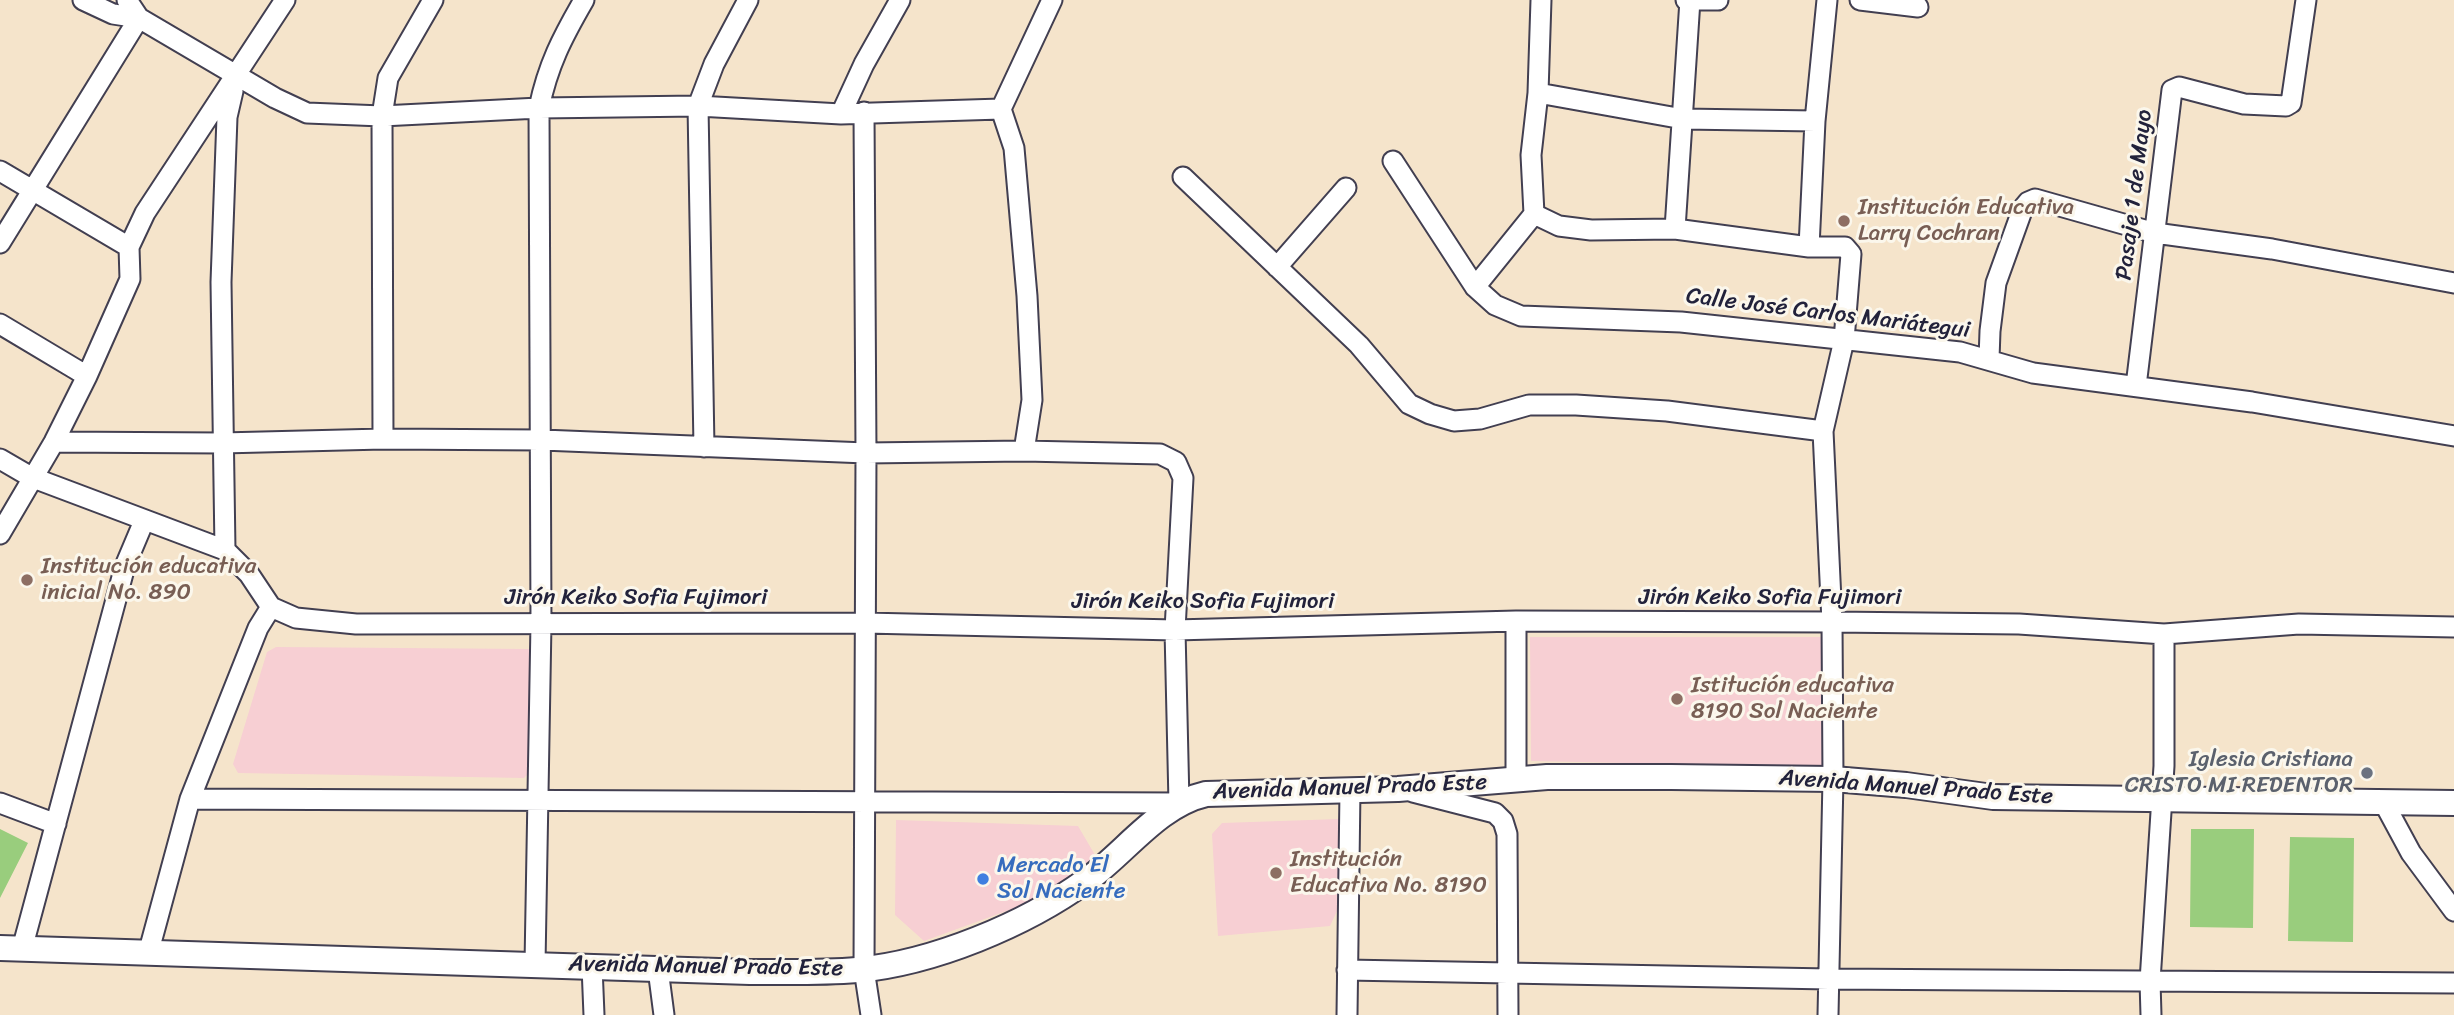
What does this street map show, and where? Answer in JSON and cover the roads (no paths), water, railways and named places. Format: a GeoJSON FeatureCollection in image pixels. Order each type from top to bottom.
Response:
{"type":"FeatureCollection","features":[{"type":"Feature","properties":{"kind":"street"},"geometry":{"type":"LineString","coordinates":[[83,0],[113,14],[139,18],[275,98],[307,113],[382,116],[539,108],[698,106],[841,114],[1001,109]]}},
{"type":"Feature","properties":{"kind":"street"},"geometry":{"type":"LineString","coordinates":[[127,0],[139,18]]}},
{"type":"Feature","properties":{"kind":"street"},"geometry":{"type":"LineString","coordinates":[[383,439],[382,116],[388,78],[433,0]]}},
{"type":"Feature","properties":{"kind":"street"},"geometry":{"type":"LineString","coordinates":[[535,964],[542,440],[539,108],[546,75],[584,0]]}},
{"type":"Feature","properties":{"kind":"street"},"geometry":{"type":"LineString","coordinates":[[704,447],[698,106],[714,64],[748,0]]}},
{"type":"Feature","properties":{"kind":"street"},"geometry":{"type":"LineString","coordinates":[[841,114],[864,64],[900,0]]}},
{"type":"Feature","properties":{"kind":"street"},"geometry":{"type":"LineString","coordinates":[[1024,451],[1031,400],[1027,296],[1014,148],[1001,109],[1052,0]]}},
{"type":"Feature","properties":{"kind":"street"},"geometry":{"type":"LineString","coordinates":[[1475,287],[1534,214],[1531,155],[1538,93],[1541,0]]}},
{"type":"Feature","properties":{"kind":"street"},"geometry":{"type":"LineString","coordinates":[[1675,229],[1688,0],[1718,0]]}},
{"type":"Feature","properties":{"kind":"street"},"geometry":{"type":"LineString","coordinates":[[1809,247],[1815,121],[1826,0]]}},
{"type":"Feature","properties":{"kind":"street"},"geometry":{"type":"LineString","coordinates":[[1860,0],[1918,7]]}},
{"type":"Feature","properties":{"kind":"street","name":"Pasaje 1 de Mayo"},"geometry":{"type":"LineString","coordinates":[[2136,386],[2172,90],[2179,87],[2244,104],[2279,106],[2291,103],[2306,0]]}},
{"type":"Feature","properties":{"kind":"street"},"geometry":{"type":"LineString","coordinates":[[0,534],[54,442],[87,376],[130,279],[129,247],[145,213],[237,76],[276,3]]}},
{"type":"Feature","properties":{"kind":"street"},"geometry":{"type":"LineString","coordinates":[[0,243],[139,18]]}},
{"type":"Feature","properties":{"kind":"street"},"geometry":{"type":"LineString","coordinates":[[225,550],[221,282],[227,117],[237,76]]}},
{"type":"Feature","properties":{"kind":"street"},"geometry":{"type":"LineString","coordinates":[[1538,93],[1683,119],[1815,121]]}},
{"type":"Feature","properties":{"kind":"street"},"geometry":{"type":"LineString","coordinates":[[864,112],[864,969],[871,1015]]}},
{"type":"Feature","properties":{"kind":"street","name":"Calle José Carlos Mariátegui"},"geometry":{"type":"LineString","coordinates":[[1393,161],[1475,287],[1495,305],[1521,316],[1681,321],[1960,352],[2033,373],[2252,402],[2454,436]]}},
{"type":"Feature","properties":{"kind":"street"},"geometry":{"type":"LineString","coordinates":[[0,171],[129,247]]}},
{"type":"Feature","properties":{"kind":"street"},"geometry":{"type":"LineString","coordinates":[[1184,177],[1359,345],[1409,404],[1430,414],[1454,421],[1480,419],[1529,405],[1576,405],[1667,411],[1823,432]]}},
{"type":"Feature","properties":{"kind":"street"},"geometry":{"type":"LineString","coordinates":[[1277,267],[1346,188]]}},
{"type":"Feature","properties":{"kind":"street"},"geometry":{"type":"LineString","coordinates":[[1989,359],[1996,283],[2023,208],[2028,202],[2035,200],[2155,233],[2272,249],[2454,283]]}},
{"type":"Feature","properties":{"kind":"street"},"geometry":{"type":"LineString","coordinates":[[1534,214],[1559,226],[1591,230],[1675,229],[1809,247],[1845,247],[1850,251],[1844,340],[1823,432],[1832,622],[1833,779],[1828,1015]]}},
{"type":"Feature","properties":{"kind":"street"},"geometry":{"type":"LineString","coordinates":[[0,324],[87,376]]}},
{"type":"Feature","properties":{"kind":"street"},"geometry":{"type":"LineString","coordinates":[[54,442],[542,440],[866,453],[1024,451],[1160,454],[1176,462],[1183,478],[1175,630],[1179,803],[538,798],[190,799]]}},
{"type":"Feature","properties":{"kind":"street"},"geometry":{"type":"LineString","coordinates":[[0,459],[32,477],[225,550],[249,574],[271,607],[258,628],[190,799],[148,954]]}},
{"type":"Feature","properties":{"kind":"street"},"geometry":{"type":"LineString","coordinates":[[11,948],[56,824],[125,566],[144,521]]}},
{"type":"Feature","properties":{"kind":"street","name":"Jirón Keiko Sofia Fujimori"},"geometry":{"type":"LineString","coordinates":[[271,607],[296,618],[356,624],[865,622],[1175,630],[1516,621],[1832,622],[2019,624],[2164,634],[2299,624],[2454,627]]}},
{"type":"Feature","properties":{"kind":"street"},"geometry":{"type":"LineString","coordinates":[[1516,621],[1516,781]]}},
{"type":"Feature","properties":{"kind":"street"},"geometry":{"type":"LineString","coordinates":[[2151,1015],[2150,981],[2163,800],[2164,634]]}},
{"type":"Feature","properties":{"kind":"street","name":"Avenida Manuel Prado Este"},"geometry":{"type":"LineString","coordinates":[[11,948],[761,972],[864,969],[940,951],[1023,920],[1087,880],[1179,803],[1206,794],[1398,789],[1560,777],[1833,779],[1906,785],[1993,797],[2454,803]]}},
{"type":"Feature","properties":{"kind":"street"},"geometry":{"type":"LineString","coordinates":[[1398,789],[1495,813],[1503,821],[1507,834],[1507,1015]]}},
{"type":"Feature","properties":{"kind":"street"},"geometry":{"type":"LineString","coordinates":[[1347,1015],[1350,790]]}},
{"type":"Feature","properties":{"kind":"street"},"geometry":{"type":"LineString","coordinates":[[0,803],[56,824]]}},
{"type":"Feature","properties":{"kind":"street"},"geometry":{"type":"LineString","coordinates":[[2384,803],[2411,853],[2454,911]]}},
{"type":"Feature","properties":{"kind":"street"},"geometry":{"type":"LineString","coordinates":[[592,966],[594,1015]]}},
{"type":"Feature","properties":{"kind":"street"},"geometry":{"type":"LineString","coordinates":[[658,969],[664,1015]]}},
{"type":"Feature","properties":{"kind":"street"},"geometry":{"type":"LineString","coordinates":[[1347,970],[1829,979],[2454,983]]}},
{"type":"Feature","properties":{"kind":"place","name":"Institución Educativa Larry Cochran"},"geometry":{"type":"Point","coordinates":[1844,221]}},
{"type":"Feature","properties":{"kind":"place","name":"Institución educativa inicial No. 890"},"geometry":{"type":"Point","coordinates":[27,580]}},
{"type":"Feature","properties":{"kind":"place","name":"Istitución educativa 8190 Sol Naciente"},"geometry":{"type":"Point","coordinates":[1677,699]}},
{"type":"Feature","properties":{"kind":"place","name":"Iglesia Cristiana CRISTO MI REDENTOR"},"geometry":{"type":"Point","coordinates":[2367,773]}},
{"type":"Feature","properties":{"kind":"place","name":"Institución Educativa No. 8190"},"geometry":{"type":"Point","coordinates":[1276,873]}},
{"type":"Feature","properties":{"kind":"place","name":"Mercado El Sol Naciente"},"geometry":{"type":"Point","coordinates":[983,879]}}]}
